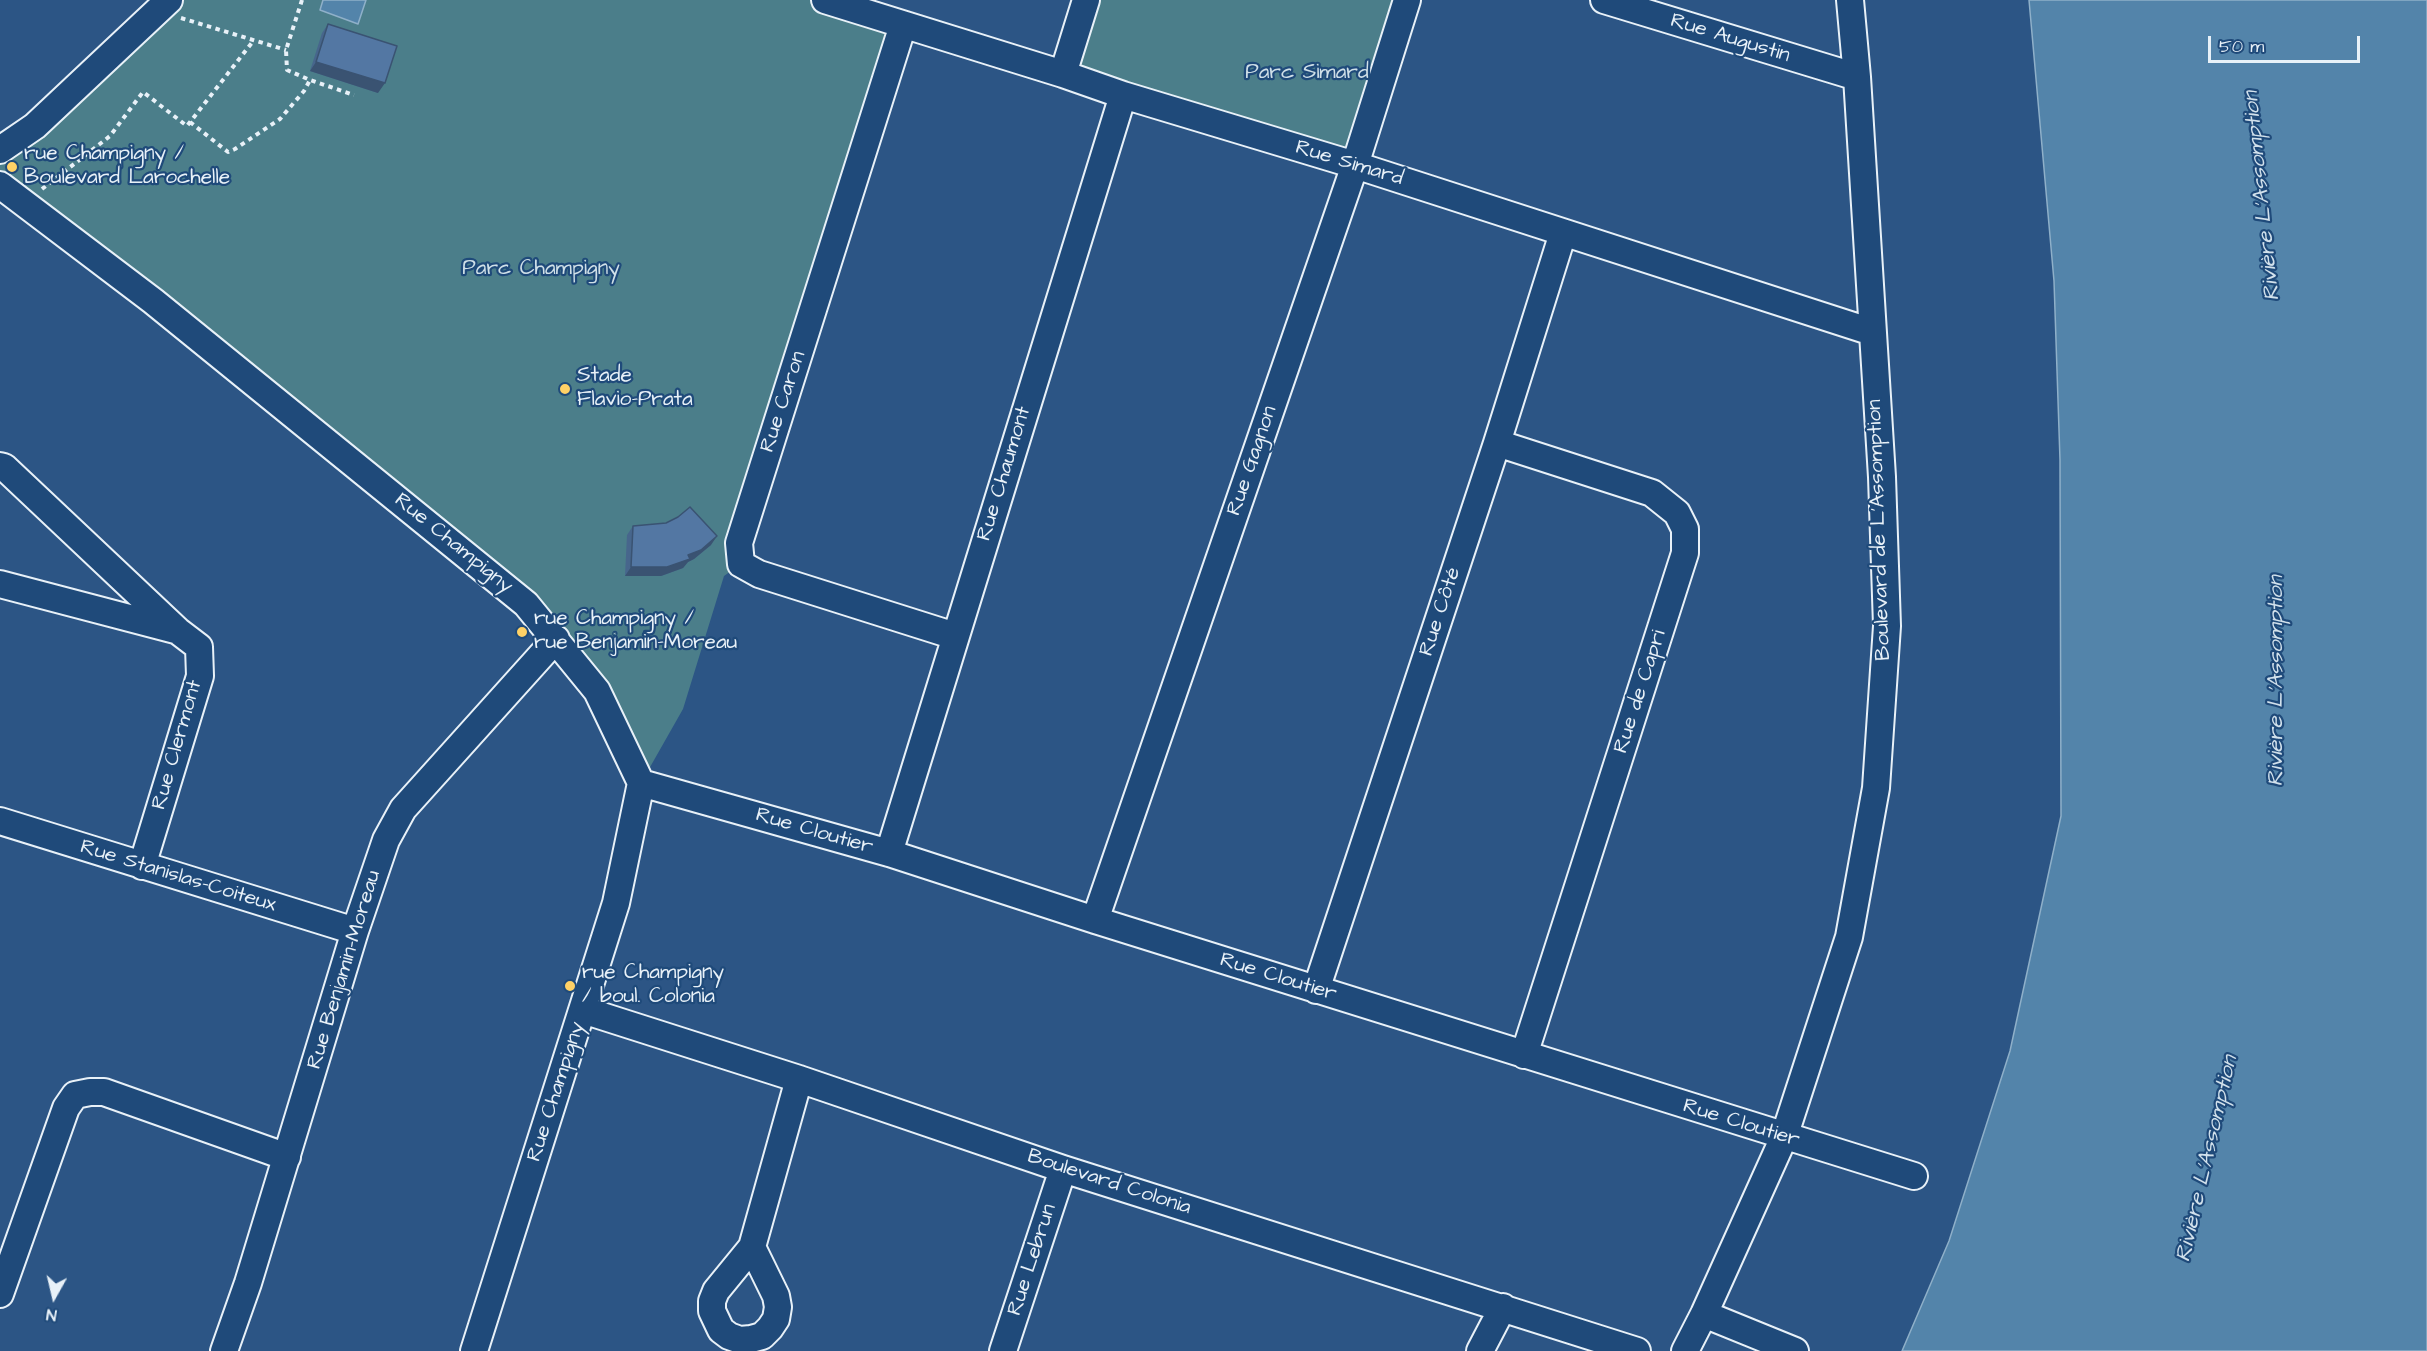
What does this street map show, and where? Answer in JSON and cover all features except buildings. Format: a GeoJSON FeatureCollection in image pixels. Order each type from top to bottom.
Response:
{"type":"FeatureCollection","features":[{"type":"Feature","properties":{"kind":"street","name":"Rue Simard"},"geometry":{"type":"LineString","coordinates":[[825,0],[1123,95],[1354,165],[1872,332]]}},
{"type":"Feature","properties":{"kind":"street"},"geometry":{"type":"LineString","coordinates":[[1062,74],[1086,0]]}},
{"type":"Feature","properties":{"kind":"street","name":"Rue Gagnon"},"geometry":{"type":"LineString","coordinates":[[1095,920],[1354,165],[1407,0]]}},
{"type":"Feature","properties":{"kind":"street","name":"Rue Augustin"},"geometry":{"type":"LineString","coordinates":[[1604,0],[1857,77]]}},
{"type":"Feature","properties":{"kind":"street","name":"Boulevard de L'Assomption"},"geometry":{"type":"LineString","coordinates":[[1685,1351],[1784,1137],[1849,937],[1876,788],[1887,626],[1882,477],[1857,77],[1850,0]]}},
{"type":"Feature","properties":{"kind":"street"},"geometry":{"type":"LineString","coordinates":[[0,150],[35,126],[163,5]]}},
{"type":"Feature","properties":{"kind":"street","name":"Rue Caron"},"geometry":{"type":"LineString","coordinates":[[903,25],[739,543],[741,564],[759,574],[955,636]]}},
{"type":"Feature","properties":{"kind":"street","name":"Rue Chaumont"},"geometry":{"type":"LineString","coordinates":[[889,853],[1123,95]]}},
{"type":"Feature","properties":{"kind":"street","name":"Rue Champigny"},"geometry":{"type":"LineString","coordinates":[[0,185],[153,301],[526,604],[597,691],[641,783],[616,903],[474,1351]]}},
{"type":"Feature","properties":{"kind":"street","name":"Rue Côté"},"geometry":{"type":"LineString","coordinates":[[1316,990],[1497,443],[1563,233]]}},
{"type":"Feature","properties":{"kind":"street","name":"Rue de Capri"},"geometry":{"type":"LineString","coordinates":[[1497,443],[1652,493],[1677,513],[1685,529],[1685,553],[1524,1055]]}},
{"type":"Feature","properties":{"kind":"street","name":"Rue Clermont"},"geometry":{"type":"LineString","coordinates":[[0,466],[178,631],[199,647],[201,676],[142,866]]}},
{"type":"Feature","properties":{"kind":"street","name":"Rue Clermont"},"geometry":{"type":"LineString","coordinates":[[0,584],[178,631]]}},
{"type":"Feature","properties":{"kind":"street","name":"Rue Benjamin-Moreau"},"geometry":{"type":"LineString","coordinates":[[224,1351],[248,1283],[355,931],[386,840],[404,808],[556,639]]}},
{"type":"Feature","properties":{"kind":"street","name":"Rue Cloutier"},"geometry":{"type":"LineString","coordinates":[[641,783],[889,853],[1316,990],[1914,1176]]}},
{"type":"Feature","properties":{"kind":"street","name":"Rue Stanislas-Coiteux"},"geometry":{"type":"LineString","coordinates":[[0,821],[355,931]]}},
{"type":"Feature","properties":{"kind":"street","name":"Boulevard Colonia"},"geometry":{"type":"LineString","coordinates":[[583,1010],[799,1079],[1063,1169],[1637,1351]]}},
{"type":"Feature","properties":{"kind":"street"},"geometry":{"type":"LineString","coordinates":[[752,1247],[799,1079]]}},
{"type":"Feature","properties":{"kind":"street"},"geometry":{"type":"LineString","coordinates":[[0,1294],[66,1108],[75,1095],[104,1092],[287,1157]]}},
{"type":"Feature","properties":{"kind":"street","name":"Rue Lebrun"},"geometry":{"type":"LineString","coordinates":[[1003,1351],[1063,1169]]}},
{"type":"Feature","properties":{"kind":"street"},"geometry":{"type":"LineString","coordinates":[[1480,1351],[1503,1307]]}},
{"type":"Feature","properties":{"kind":"street"},"geometry":{"type":"LineString","coordinates":[[1704,1314],[1795,1351]]}},
{"type":"Feature","properties":{"kind":"path"},"geometry":{"type":"LineString","coordinates":[[302,0],[286,50],[287,70],[354,95]]}},
{"type":"Feature","properties":{"kind":"path"},"geometry":{"type":"LineString","coordinates":[[163,5],[286,50]]}},
{"type":"Feature","properties":{"kind":"path"},"geometry":{"type":"LineString","coordinates":[[24,203],[110,136],[143,92],[187,126],[254,40]]}},
{"type":"Feature","properties":{"kind":"path"},"geometry":{"type":"LineString","coordinates":[[190,122],[228,152],[236,150],[280,119],[298,99],[310,80]]}},
{"type":"Feature","properties":{"kind":"green space","name":"Parc Champigny"},"geometry":{"type":"Polygon","coordinates":[[[169,0],[825,0],[903,25],[741,564],[724,576],[683,709],[641,783],[556,639],[0,186],[0,150],[169,0]]]}},
{"type":"Feature","properties":{"kind":"green space","name":"Parc Simard"},"geometry":{"type":"Polygon","coordinates":[[[1086,0],[1407,0],[1355,165],[1063,74],[1086,0]]]}},
{"type":"Feature","properties":{"kind":"water"},"geometry":{"type":"Polygon","coordinates":[[[323,0],[366,0],[358,24],[320,10],[323,0]]]}},
{"type":"Feature","properties":{"kind":"water","name":"Rivière L'Assomption"},"geometry":{"type":"Polygon","coordinates":[[[2029,0],[2427,0],[2427,1351],[1902,1351],[1949,1241],[2010,1051],[2061,816],[2060,460],[2054,281],[2029,0]]]}},
{"type":"Feature","properties":{"kind":"place","name":"rue Champigny / Boulevard Larochelle"},"geometry":{"type":"Point","coordinates":[12,167]}},
{"type":"Feature","properties":{"kind":"place","name":"Stade Flavio-Prata"},"geometry":{"type":"Point","coordinates":[565,389]}},
{"type":"Feature","properties":{"kind":"place","name":"rue Champigny / rue Benjamin-Moreau"},"geometry":{"type":"Point","coordinates":[522,632]}},
{"type":"Feature","properties":{"kind":"place","name":"rue Champigny / boul. Colonia"},"geometry":{"type":"Point","coordinates":[570,986]}}]}
